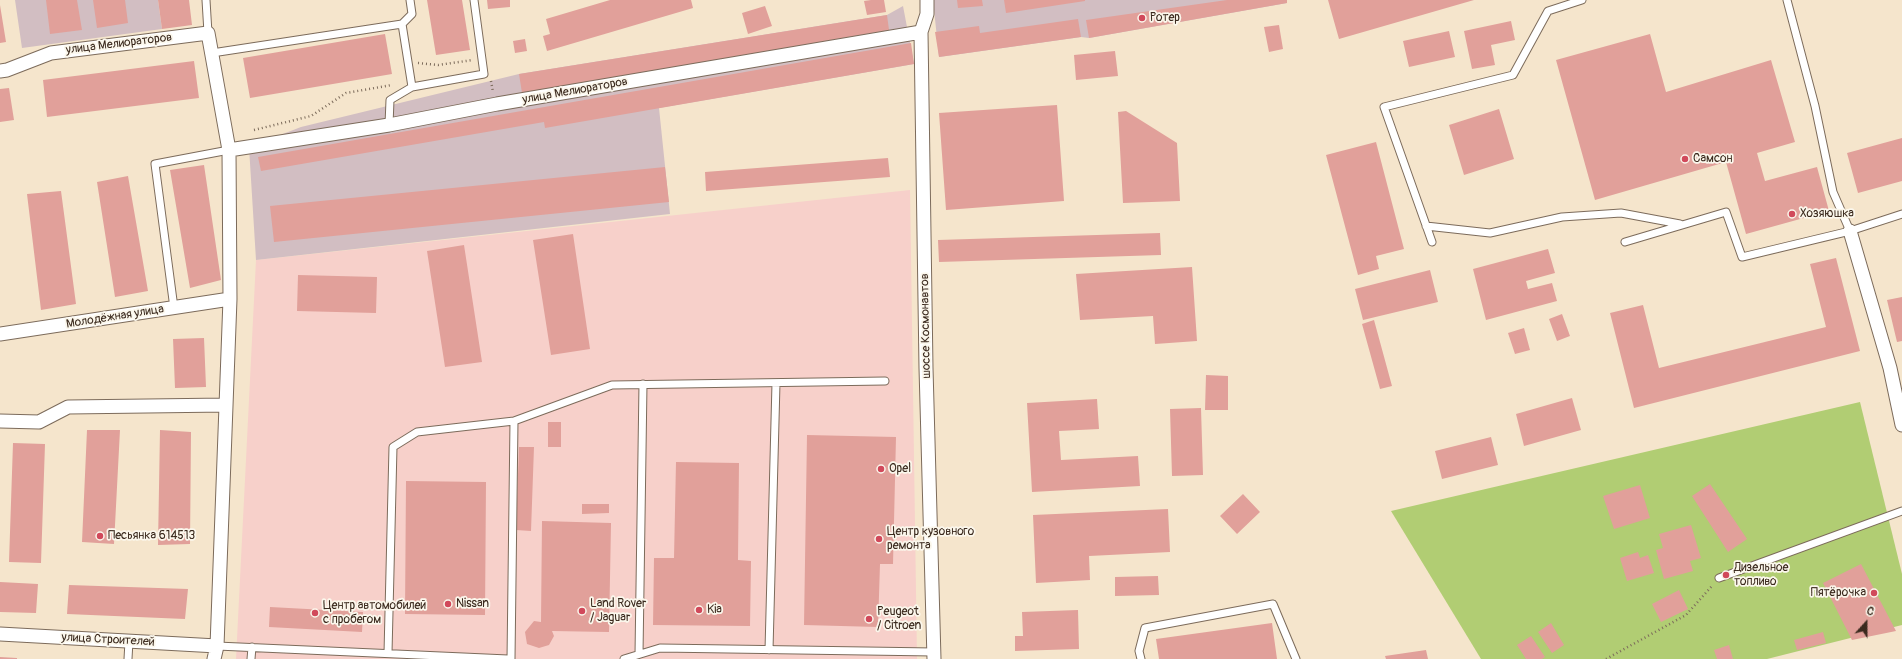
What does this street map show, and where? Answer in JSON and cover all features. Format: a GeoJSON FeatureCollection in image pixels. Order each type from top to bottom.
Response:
{"type":"FeatureCollection","features":[{"type":"Feature","properties":{"kind":"street","name":"шоссе Космонавтов"},"geometry":{"type":"LineString","coordinates":[[927,0],[927,14],[921,32],[926,360],[934,656]]}},
{"type":"Feature","properties":{"kind":"street","name":"улица Мелиораторов"},"geometry":{"type":"LineString","coordinates":[[228,144],[389,126],[497,104],[921,32]]}},
{"type":"Feature","properties":{"kind":"street"},"geometry":{"type":"LineString","coordinates":[[208,33],[228,144],[230,299],[217,646],[214,659]]}},
{"type":"Feature","properties":{"kind":"street","name":"улица Мелиораторов"},"geometry":{"type":"LineString","coordinates":[[0,71],[7,70],[51,53],[208,33]]}},
{"type":"Feature","properties":{"kind":"street"},"geometry":{"type":"LineString","coordinates":[[1850,231],[1890,368],[1902,425]]}},
{"type":"Feature","properties":{"kind":"street","name":"Молодёжная улица"},"geometry":{"type":"LineString","coordinates":[[0,334],[230,299]]}},
{"type":"Feature","properties":{"kind":"street"},"geometry":{"type":"LineString","coordinates":[[0,421],[39,422],[68,407],[226,405]]}},
{"type":"Feature","properties":{"kind":"street","name":"улица Строителей"},"geometry":{"type":"LineString","coordinates":[[0,634],[217,646]]}},
{"type":"Feature","properties":{"kind":"lane"},"geometry":{"type":"LineString","coordinates":[[206,0],[208,33]]}},
{"type":"Feature","properties":{"kind":"lane"},"geometry":{"type":"LineString","coordinates":[[212,53],[402,24],[412,14],[410,0]]}},
{"type":"Feature","properties":{"kind":"lane"},"geometry":{"type":"LineString","coordinates":[[389,126],[390,100],[412,87],[484,74],[474,0]]}},
{"type":"Feature","properties":{"kind":"lane"},"geometry":{"type":"LineString","coordinates":[[1432,242],[1384,107],[1513,75],[1548,12],[1582,0]]}},
{"type":"Feature","properties":{"kind":"lane"},"geometry":{"type":"LineString","coordinates":[[1787,0],[1815,106],[1833,192],[1850,231]]}},
{"type":"Feature","properties":{"kind":"lane"},"geometry":{"type":"LineString","coordinates":[[402,24],[412,87]]}},
{"type":"Feature","properties":{"kind":"lane"},"geometry":{"type":"LineString","coordinates":[[174,308],[155,164],[228,144]]}},
{"type":"Feature","properties":{"kind":"lane"},"geometry":{"type":"LineString","coordinates":[[1625,242],[1726,212],[1742,257],[1850,231],[1902,214]]}},
{"type":"Feature","properties":{"kind":"lane"},"geometry":{"type":"LineString","coordinates":[[1426,226],[1490,233],[1562,217],[1621,213],[1682,225]]}},
{"type":"Feature","properties":{"kind":"lane"},"geometry":{"type":"LineString","coordinates":[[388,654],[393,447],[417,432],[514,421],[612,385],[884,381]]}},
{"type":"Feature","properties":{"kind":"lane"},"geometry":{"type":"LineString","coordinates":[[769,650],[776,383]]}},
{"type":"Feature","properties":{"kind":"lane"},"geometry":{"type":"LineString","coordinates":[[638,654],[643,384]]}},
{"type":"Feature","properties":{"kind":"lane"},"geometry":{"type":"LineString","coordinates":[[217,646],[510,659],[514,421]]}},
{"type":"Feature","properties":{"kind":"lane"},"geometry":{"type":"LineString","coordinates":[[1719,578],[1902,512]]}},
{"type":"Feature","properties":{"kind":"lane"},"geometry":{"type":"LineString","coordinates":[[1141,659],[1140,651],[1145,628],[1273,604],[1296,659]]}},
{"type":"Feature","properties":{"kind":"lane"},"geometry":{"type":"LineString","coordinates":[[128,659],[129,641]]}},
{"type":"Feature","properties":{"kind":"lane"},"geometry":{"type":"LineString","coordinates":[[251,659],[252,647]]}},
{"type":"Feature","properties":{"kind":"lane","name":"шоссе Космонавтов"},"geometry":{"type":"LineString","coordinates":[[624,659],[660,648],[934,656]]}},
{"type":"Feature","properties":{"kind":"path"},"geometry":{"type":"LineString","coordinates":[[408,64],[422,62],[438,66],[482,58]]}},
{"type":"Feature","properties":{"kind":"path"},"geometry":{"type":"LineString","coordinates":[[484,74],[491,79],[497,104]]}},
{"type":"Feature","properties":{"kind":"path"},"geometry":{"type":"LineString","coordinates":[[228,144],[311,116],[346,93],[398,84]]}},
{"type":"Feature","properties":{"kind":"path"},"geometry":{"type":"LineString","coordinates":[[1606,659],[1686,616],[1719,578]]}},
{"type":"Feature","properties":{"kind":"shaded area"},"geometry":{"type":"Polygon","coordinates":[[[15,0],[158,0],[162,29],[22,48],[15,0]]]}},
{"type":"Feature","properties":{"kind":"shaded area"},"geometry":{"type":"Polygon","coordinates":[[[933,0],[1287,0],[1287,3],[1089,38],[1081,37],[939,57],[933,0]]]}},
{"type":"Feature","properties":{"kind":"shaded area"},"geometry":{"type":"Polygon","coordinates":[[[903,6],[914,64],[659,108],[670,214],[256,260],[249,147],[301,127],[519,74],[887,15],[903,6]]]}},
{"type":"Feature","properties":{"kind":"shaded area"},"geometry":{"type":"Polygon","coordinates":[[[910,190],[917,659],[236,659],[256,260],[910,190]]]}},
{"type":"Feature","properties":{"kind":"green space"},"geometry":{"type":"Polygon","coordinates":[[[1860,402],[1902,574],[1902,625],[1767,659],[1481,659],[1391,511],[1860,402]]]}},
{"type":"Feature","properties":{"kind":"building"},"geometry":{"type":"Polygon","coordinates":[[[46,0],[77,0],[82,30],[50,34],[46,0]]]}},
{"type":"Feature","properties":{"kind":"building"},"geometry":{"type":"Polygon","coordinates":[[[93,0],[125,0],[128,23],[97,28],[93,0]]]}},
{"type":"Feature","properties":{"kind":"building"},"geometry":{"type":"Polygon","coordinates":[[[158,0],[189,0],[192,25],[162,29],[158,0]]]}},
{"type":"Feature","properties":{"kind":"building"},"geometry":{"type":"Polygon","coordinates":[[[427,0],[462,0],[470,50],[436,55],[427,0]]]}},
{"type":"Feature","properties":{"kind":"building"},"geometry":{"type":"Polygon","coordinates":[[[487,0],[510,0],[510,7],[488,9],[487,0]]]}},
{"type":"Feature","properties":{"kind":"building"},"geometry":{"type":"Polygon","coordinates":[[[610,0],[691,0],[693,8],[547,51],[543,36],[550,34],[546,19],[610,0]]]}},
{"type":"Feature","properties":{"kind":"building"},"geometry":{"type":"Polygon","coordinates":[[[884,0],[886,12],[867,15],[864,1],[884,0]]]}},
{"type":"Feature","properties":{"kind":"building"},"geometry":{"type":"Polygon","coordinates":[[[957,0],[982,0],[983,6],[958,8],[957,0]]]}},
{"type":"Feature","properties":{"kind":"building"},"geometry":{"type":"Polygon","coordinates":[[[1004,0],[1085,0],[1085,1],[1006,13],[1004,0]]]}},
{"type":"Feature","properties":{"kind":"building"},"geometry":{"type":"Polygon","coordinates":[[[1227,0],[1287,0],[1287,3],[1089,38],[1086,20],[1227,0]]]}},
{"type":"Feature","properties":{"kind":"building"},"geometry":{"type":"Polygon","coordinates":[[[1328,0],[1474,0],[1339,39],[1328,0]]]}},
{"type":"Feature","properties":{"kind":"building"},"geometry":{"type":"Polygon","coordinates":[[[0,5],[6,42],[0,43],[0,5]]]}},
{"type":"Feature","properties":{"kind":"building"},"geometry":{"type":"Polygon","coordinates":[[[765,6],[772,26],[748,34],[742,13],[765,6]]]}},
{"type":"Feature","properties":{"kind":"building"},"geometry":{"type":"Polygon","coordinates":[[[887,15],[889,30],[522,93],[519,74],[887,15]]]}},
{"type":"Feature","properties":{"kind":"building"},"geometry":{"type":"Polygon","coordinates":[[[1078,19],[1081,37],[939,57],[935,32],[979,26],[980,33],[1078,19]]]}},
{"type":"Feature","properties":{"kind":"building"},"geometry":{"type":"Polygon","coordinates":[[[1511,21],[1515,40],[1491,45],[1495,65],[1472,69],[1464,31],[1511,21]]]}},
{"type":"Feature","properties":{"kind":"building"},"geometry":{"type":"Polygon","coordinates":[[[1279,25],[1283,49],[1269,52],[1264,27],[1279,25]]]}},
{"type":"Feature","properties":{"kind":"building"},"geometry":{"type":"Polygon","coordinates":[[[1449,31],[1455,57],[1409,67],[1403,41],[1449,31]]]}},
{"type":"Feature","properties":{"kind":"building"},"geometry":{"type":"Polygon","coordinates":[[[385,34],[392,74],[250,98],[243,58],[385,34]]]}},
{"type":"Feature","properties":{"kind":"building"},"geometry":{"type":"Polygon","coordinates":[[[1650,34],[1666,92],[1771,60],[1795,142],[1757,153],[1765,181],[1817,167],[1829,211],[1746,234],[1726,162],[1595,200],[1556,60],[1650,34]]]}},
{"type":"Feature","properties":{"kind":"building"},"geometry":{"type":"Polygon","coordinates":[[[525,39],[527,51],[515,53],[513,41],[525,39]]]}},
{"type":"Feature","properties":{"kind":"building"},"geometry":{"type":"Polygon","coordinates":[[[911,43],[914,64],[545,128],[544,122],[261,171],[258,157],[911,43]]]}},
{"type":"Feature","properties":{"kind":"building"},"geometry":{"type":"Polygon","coordinates":[[[1115,51],[1118,76],[1076,80],[1074,55],[1115,51]]]}},
{"type":"Feature","properties":{"kind":"building"},"geometry":{"type":"Polygon","coordinates":[[[194,61],[199,98],[47,117],[43,80],[194,61]]]}},
{"type":"Feature","properties":{"kind":"building"},"geometry":{"type":"Polygon","coordinates":[[[9,88],[14,120],[0,122],[0,89],[9,88]]]}},
{"type":"Feature","properties":{"kind":"building"},"geometry":{"type":"Polygon","coordinates":[[[1057,105],[1064,201],[946,210],[939,113],[1057,105]]]}},
{"type":"Feature","properties":{"kind":"building"},"geometry":{"type":"Polygon","coordinates":[[[1499,109],[1514,159],[1464,175],[1449,125],[1499,109]]]}},
{"type":"Feature","properties":{"kind":"building"},"geometry":{"type":"Polygon","coordinates":[[[1126,111],[1177,143],[1180,201],[1123,203],[1118,112],[1126,111]]]}},
{"type":"Feature","properties":{"kind":"building"},"geometry":{"type":"Polygon","coordinates":[[[1902,138],[1902,181],[1858,193],[1847,153],[1902,138]]]}},
{"type":"Feature","properties":{"kind":"building"},"geometry":{"type":"Polygon","coordinates":[[[1376,142],[1404,249],[1376,256],[1379,269],[1358,275],[1326,155],[1376,142]]]}},
{"type":"Feature","properties":{"kind":"building"},"geometry":{"type":"Polygon","coordinates":[[[888,158],[890,177],[706,191],[705,172],[888,158]]]}},
{"type":"Feature","properties":{"kind":"building"},"geometry":{"type":"Polygon","coordinates":[[[204,165],[221,280],[190,288],[170,170],[204,165]]]}},
{"type":"Feature","properties":{"kind":"building"},"geometry":{"type":"Polygon","coordinates":[[[665,167],[669,202],[274,242],[270,206],[665,167]]]}},
{"type":"Feature","properties":{"kind":"building"},"geometry":{"type":"Polygon","coordinates":[[[128,176],[148,291],[115,297],[97,182],[128,176]]]}},
{"type":"Feature","properties":{"kind":"building"},"geometry":{"type":"Polygon","coordinates":[[[61,191],[76,304],[41,310],[27,194],[61,191]]]}},
{"type":"Feature","properties":{"kind":"building"},"geometry":{"type":"Polygon","coordinates":[[[1160,233],[1161,255],[939,262],[938,240],[1160,233]]]}},
{"type":"Feature","properties":{"kind":"building"},"geometry":{"type":"Polygon","coordinates":[[[573,234],[590,349],[551,355],[533,240],[573,234]]]}},
{"type":"Feature","properties":{"kind":"building"},"geometry":{"type":"Polygon","coordinates":[[[464,245],[482,362],[445,367],[427,251],[464,245]]]}},
{"type":"Feature","properties":{"kind":"building"},"geometry":{"type":"Polygon","coordinates":[[[1548,249],[1555,273],[1526,281],[1528,289],[1552,283],[1557,301],[1486,320],[1473,269],[1548,249]]]}},
{"type":"Feature","properties":{"kind":"building"},"geometry":{"type":"Polygon","coordinates":[[[1836,258],[1860,351],[1634,408],[1610,313],[1643,305],[1659,368],[1826,327],[1810,264],[1836,258]]]}},
{"type":"Feature","properties":{"kind":"building"},"geometry":{"type":"Polygon","coordinates":[[[1192,267],[1197,341],[1155,344],[1153,316],[1080,320],[1076,274],[1192,267]]]}},
{"type":"Feature","properties":{"kind":"building"},"geometry":{"type":"Polygon","coordinates":[[[1430,270],[1438,302],[1363,320],[1355,289],[1430,270]]]}},
{"type":"Feature","properties":{"kind":"building"},"geometry":{"type":"Polygon","coordinates":[[[298,275],[377,277],[376,313],[297,311],[298,275]]]}},
{"type":"Feature","properties":{"kind":"building"},"geometry":{"type":"Polygon","coordinates":[[[1902,297],[1902,341],[1897,342],[1887,300],[1902,297]]]}},
{"type":"Feature","properties":{"kind":"building"},"geometry":{"type":"Polygon","coordinates":[[[1562,314],[1570,336],[1557,341],[1549,319],[1562,314]]]}},
{"type":"Feature","properties":{"kind":"building"},"geometry":{"type":"Polygon","coordinates":[[[1374,320],[1392,386],[1380,389],[1362,324],[1374,320]]]}},
{"type":"Feature","properties":{"kind":"building"},"geometry":{"type":"Polygon","coordinates":[[[1524,328],[1530,350],[1515,354],[1508,333],[1524,328]]]}},
{"type":"Feature","properties":{"kind":"building"},"geometry":{"type":"Polygon","coordinates":[[[204,338],[206,387],[175,388],[173,339],[204,338]]]}},
{"type":"Feature","properties":{"kind":"building"},"geometry":{"type":"Polygon","coordinates":[[[1206,375],[1228,376],[1228,410],[1205,410],[1206,375]]]}},
{"type":"Feature","properties":{"kind":"building"},"geometry":{"type":"Polygon","coordinates":[[[1572,398],[1581,430],[1524,446],[1516,414],[1572,398]]]}},
{"type":"Feature","properties":{"kind":"building"},"geometry":{"type":"Polygon","coordinates":[[[1097,399],[1099,429],[1059,431],[1061,460],[1138,456],[1140,486],[1032,492],[1027,403],[1097,399]]]}},
{"type":"Feature","properties":{"kind":"building"},"geometry":{"type":"Polygon","coordinates":[[[1201,408],[1203,475],[1172,476],[1170,409],[1201,408]]]}},
{"type":"Feature","properties":{"kind":"building"},"geometry":{"type":"Polygon","coordinates":[[[548,422],[561,422],[561,447],[548,447],[548,422]]]}},
{"type":"Feature","properties":{"kind":"building"},"geometry":{"type":"Polygon","coordinates":[[[87,430],[120,430],[114,544],[82,542],[87,430]]]}},
{"type":"Feature","properties":{"kind":"building"},"geometry":{"type":"Polygon","coordinates":[[[160,430],[191,432],[190,544],[158,545],[160,430]]]}},
{"type":"Feature","properties":{"kind":"building"},"geometry":{"type":"Polygon","coordinates":[[[807,435],[896,437],[893,564],[880,564],[878,627],[804,625],[807,435]]]}},
{"type":"Feature","properties":{"kind":"building"},"geometry":{"type":"Polygon","coordinates":[[[1491,437],[1498,465],[1442,479],[1435,451],[1491,437]]]}},
{"type":"Feature","properties":{"kind":"building"},"geometry":{"type":"Polygon","coordinates":[[[13,443],[45,444],[41,563],[9,562],[13,443]]]}},
{"type":"Feature","properties":{"kind":"building"},"geometry":{"type":"Polygon","coordinates":[[[519,447],[534,447],[531,531],[516,530],[519,447]]]}},
{"type":"Feature","properties":{"kind":"building"},"geometry":{"type":"Polygon","coordinates":[[[676,462],[739,463],[738,560],[751,561],[750,626],[653,625],[654,558],[674,558],[676,462]]]}},
{"type":"Feature","properties":{"kind":"building"},"geometry":{"type":"Polygon","coordinates":[[[406,481],[486,482],[485,615],[405,614],[406,481]]]}},
{"type":"Feature","properties":{"kind":"building"},"geometry":{"type":"Polygon","coordinates":[[[1710,484],[1747,539],[1728,552],[1692,496],[1710,484]]]}},
{"type":"Feature","properties":{"kind":"building"},"geometry":{"type":"Polygon","coordinates":[[[1640,485],[1650,518],[1614,529],[1603,496],[1640,485]]]}},
{"type":"Feature","properties":{"kind":"building"},"geometry":{"type":"Polygon","coordinates":[[[1243,494],[1260,512],[1237,534],[1220,516],[1243,494]]]}},
{"type":"Feature","properties":{"kind":"building"},"geometry":{"type":"Polygon","coordinates":[[[582,504],[609,504],[609,513],[582,514],[582,504]]]}},
{"type":"Feature","properties":{"kind":"building"},"geometry":{"type":"Polygon","coordinates":[[[1168,509],[1170,552],[1089,556],[1090,580],[1036,583],[1033,515],[1168,509]]]}},
{"type":"Feature","properties":{"kind":"building"},"geometry":{"type":"Polygon","coordinates":[[[542,521],[611,523],[609,632],[552,631],[554,636],[549,645],[539,648],[527,644],[525,632],[534,621],[541,622],[542,521]]]}},
{"type":"Feature","properties":{"kind":"building"},"geometry":{"type":"Polygon","coordinates":[[[1691,525],[1701,558],[1690,561],[1693,571],[1664,579],[1656,550],[1663,548],[1659,534],[1691,525]]]}},
{"type":"Feature","properties":{"kind":"building"},"geometry":{"type":"Polygon","coordinates":[[[1638,552],[1640,558],[1648,555],[1654,573],[1627,581],[1620,558],[1638,552]]]}},
{"type":"Feature","properties":{"kind":"building"},"geometry":{"type":"Polygon","coordinates":[[[1861,564],[1896,631],[1852,640],[1823,583],[1861,564]]]}},
{"type":"Feature","properties":{"kind":"building"},"geometry":{"type":"Polygon","coordinates":[[[1158,576],[1159,595],[1115,596],[1115,577],[1158,576]]]}},
{"type":"Feature","properties":{"kind":"building"},"geometry":{"type":"Polygon","coordinates":[[[0,582],[38,584],[36,613],[0,612],[0,582]]]}},
{"type":"Feature","properties":{"kind":"building"},"geometry":{"type":"Polygon","coordinates":[[[69,585],[188,589],[185,619],[67,614],[69,585]]]}},
{"type":"Feature","properties":{"kind":"building"},"geometry":{"type":"Polygon","coordinates":[[[1679,590],[1688,609],[1661,622],[1652,604],[1679,590]]]}},
{"type":"Feature","properties":{"kind":"building"},"geometry":{"type":"Polygon","coordinates":[[[270,607],[363,612],[362,632],[269,627],[270,607]]]}},
{"type":"Feature","properties":{"kind":"building"},"geometry":{"type":"Polygon","coordinates":[[[1078,610],[1079,649],[1015,651],[1015,636],[1023,636],[1022,612],[1078,610]]]}},
{"type":"Feature","properties":{"kind":"building"},"geometry":{"type":"Polygon","coordinates":[[[1272,623],[1277,659],[1159,659],[1156,639],[1272,623]]]}},
{"type":"Feature","properties":{"kind":"building"},"geometry":{"type":"Polygon","coordinates":[[[1551,623],[1564,645],[1552,653],[1538,632],[1551,623]]]}},
{"type":"Feature","properties":{"kind":"building"},"geometry":{"type":"Polygon","coordinates":[[[1823,632],[1826,643],[1797,650],[1794,640],[1823,632]]]}},
{"type":"Feature","properties":{"kind":"building"},"geometry":{"type":"Polygon","coordinates":[[[1531,636],[1545,657],[1542,659],[1526,659],[1517,645],[1531,636]]]}},
{"type":"Feature","properties":{"kind":"building"},"geometry":{"type":"Polygon","coordinates":[[[1729,645],[1733,659],[1717,659],[1714,650],[1729,645]]]}},
{"type":"Feature","properties":{"kind":"building"},"geometry":{"type":"Polygon","coordinates":[[[1426,650],[1428,659],[1386,659],[1385,656],[1426,650]]]}},
{"type":"Feature","properties":{"kind":"building"},"geometry":{"type":"Polygon","coordinates":[[[0,657],[17,658],[17,659],[0,659],[0,657]]]}},
{"type":"Feature","properties":{"kind":"place","name":"Ротер"},"geometry":{"type":"Point","coordinates":[1142,18]}},
{"type":"Feature","properties":{"kind":"place","name":"Самсон"},"geometry":{"type":"Point","coordinates":[1685,159]}},
{"type":"Feature","properties":{"kind":"place","name":"Хозяюшка"},"geometry":{"type":"Point","coordinates":[1792,214]}},
{"type":"Feature","properties":{"kind":"place","name":"Opel"},"geometry":{"type":"Point","coordinates":[881,469]}},
{"type":"Feature","properties":{"kind":"place","name":"Песьянка 614513"},"geometry":{"type":"Point","coordinates":[100,536]}},
{"type":"Feature","properties":{"kind":"place","name":"Центр кузовного ремонта"},"geometry":{"type":"Point","coordinates":[879,539]}},
{"type":"Feature","properties":{"kind":"place","name":"Дизельное топливо"},"geometry":{"type":"Point","coordinates":[1726,575]}},
{"type":"Feature","properties":{"kind":"place","name":"Пятёрочка"},"geometry":{"type":"Point","coordinates":[1874,593]}},
{"type":"Feature","properties":{"kind":"place","name":"Nissan"},"geometry":{"type":"Point","coordinates":[448,604]}},
{"type":"Feature","properties":{"kind":"place","name":"Kia"},"geometry":{"type":"Point","coordinates":[699,610]}},
{"type":"Feature","properties":{"kind":"place","name":"Land Rover / Jaguar"},"geometry":{"type":"Point","coordinates":[582,611]}},
{"type":"Feature","properties":{"kind":"place","name":"Центр автомобилей с пробегом"},"geometry":{"type":"Point","coordinates":[315,613]}},
{"type":"Feature","properties":{"kind":"place","name":"Peugeot / Citroen"},"geometry":{"type":"Point","coordinates":[869,619]}}]}
